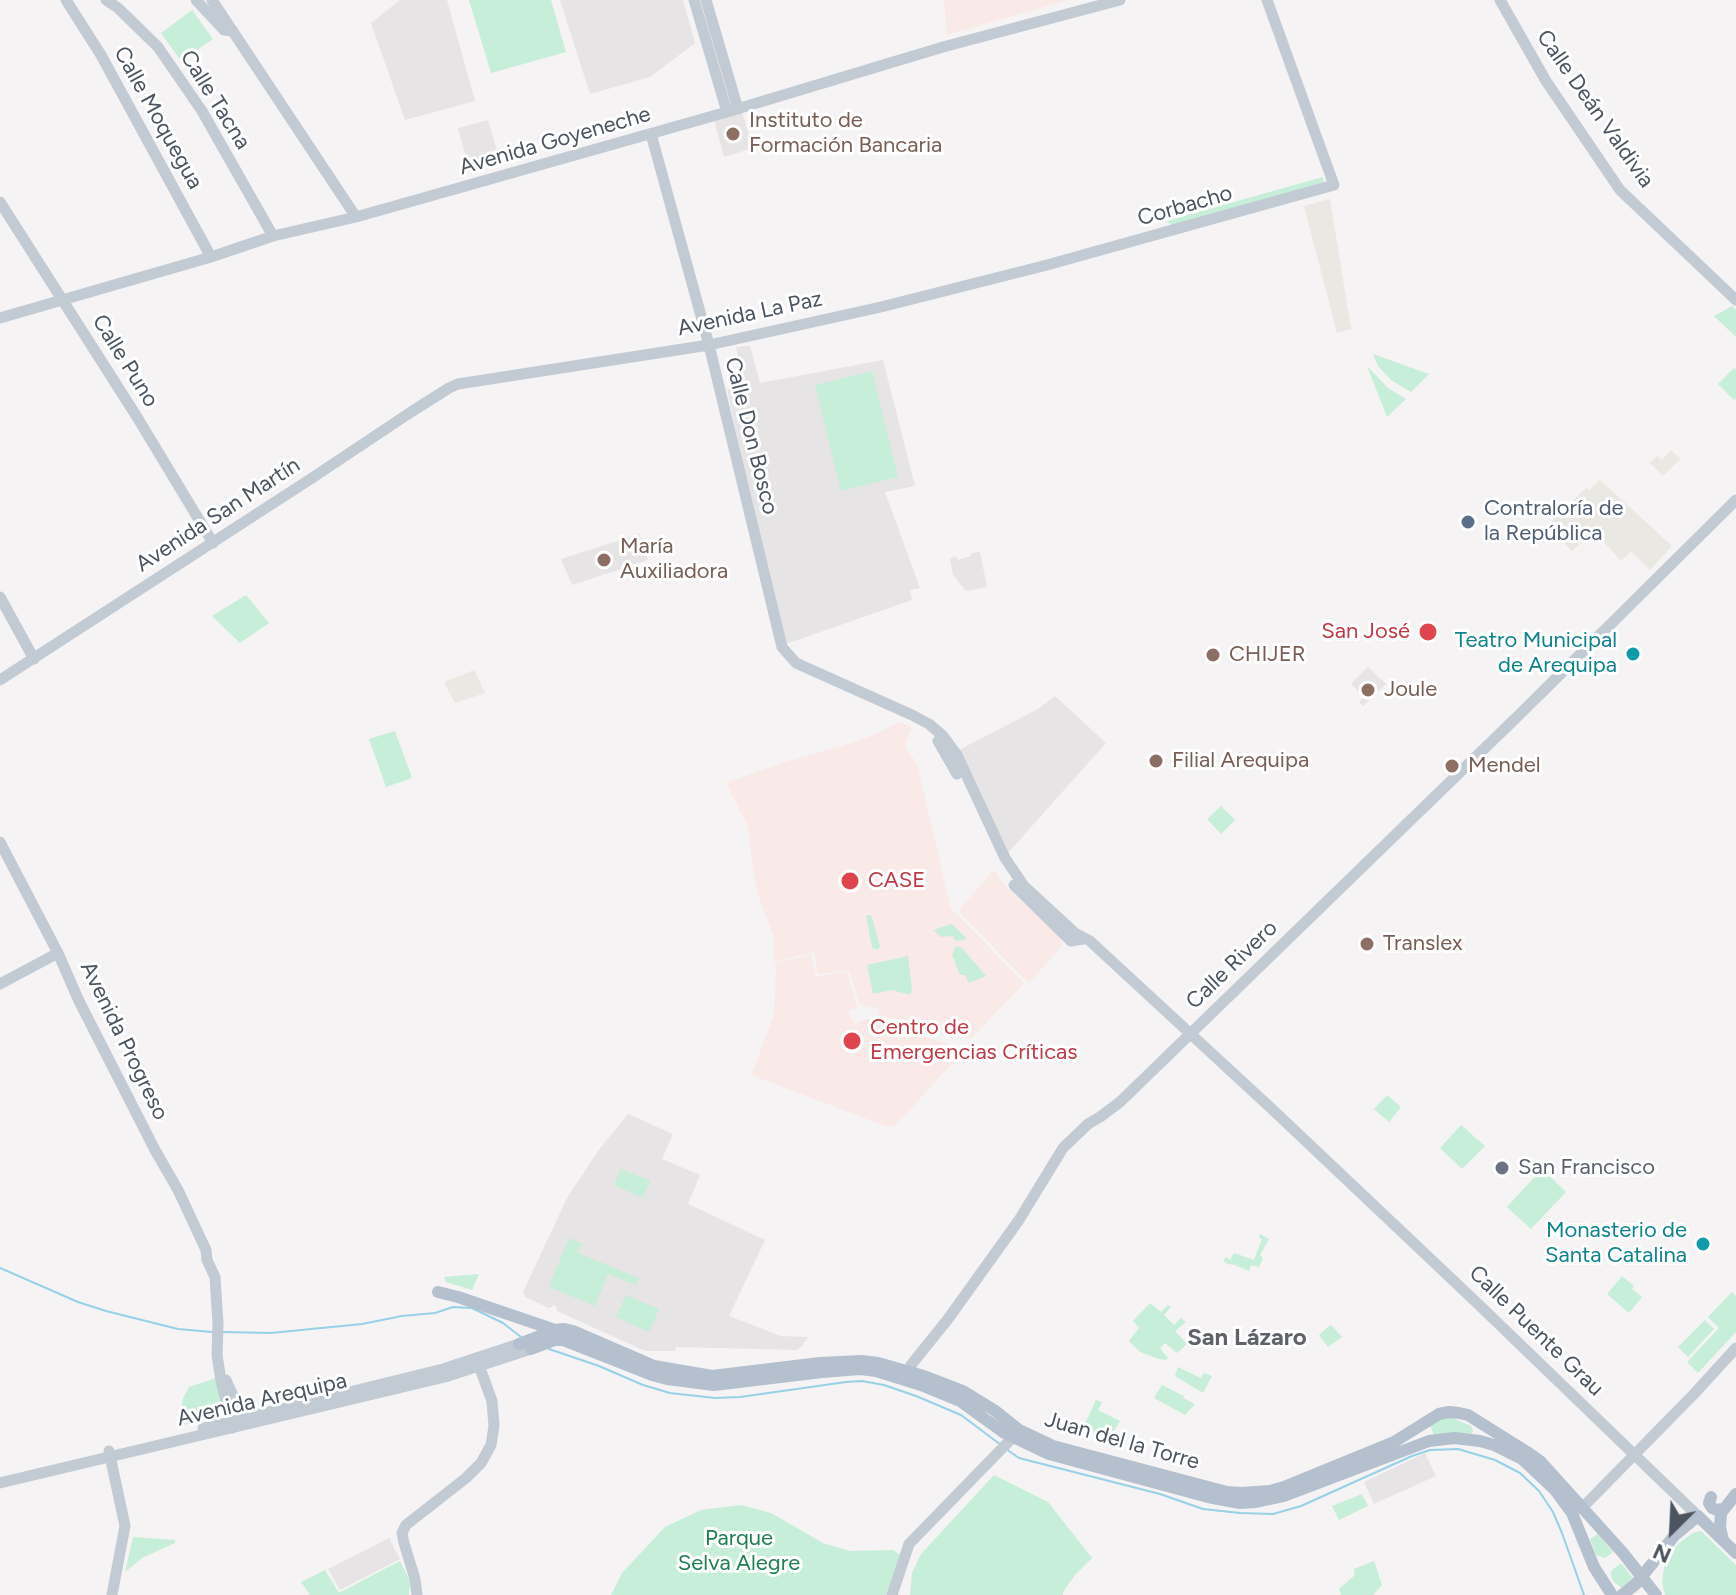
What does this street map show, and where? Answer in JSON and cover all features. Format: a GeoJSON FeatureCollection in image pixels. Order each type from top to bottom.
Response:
{"type":"FeatureCollection","features":[{"type":"Feature","properties":{"kind":"main road","name":"Juan del la Torre"},"geometry":{"type":"LineString","coordinates":[[438,1292],[555,1330],[573,1331],[654,1366],[712,1376],[820,1363],[878,1363],[960,1401],[1012,1437],[1227,1492],[1270,1491],[1405,1443],[1480,1441],[1508,1451],[1545,1474],[1582,1508],[1656,1595]]}},
{"type":"Feature","properties":{"kind":"main road"},"geometry":{"type":"LineString","coordinates":[[532,1343],[555,1330]]}},
{"type":"Feature","properties":{"kind":"main road","name":"Juan del la Torre"},"geometry":{"type":"LineString","coordinates":[[532,1343],[555,1340],[571,1342],[652,1375],[714,1385],[860,1369],[906,1375]]}},
{"type":"Feature","properties":{"kind":"main road","name":"Juan del la Torre"},"geometry":{"type":"LineString","coordinates":[[1405,1443],[1439,1414],[1449,1412],[1468,1415],[1527,1452],[1572,1513],[1594,1567],[1612,1595]]}},
{"type":"Feature","properties":{"kind":"main road"},"geometry":{"type":"LineString","coordinates":[[1465,1439],[1475,1431],[1476,1425],[1468,1415]]}},
{"type":"Feature","properties":{"kind":"main road"},"geometry":{"type":"LineString","coordinates":[[1480,1441],[1477,1432],[1486,1427]]}},
{"type":"Feature","properties":{"kind":"main road"},"geometry":{"type":"LineString","coordinates":[[1723,1540],[1720,1522],[1723,1509],[1736,1494]]}},
{"type":"Feature","properties":{"kind":"main road"},"geometry":{"type":"LineString","coordinates":[[1711,1497],[1709,1505],[1712,1508],[1723,1509]]}},
{"type":"Feature","properties":{"kind":"main road"},"geometry":{"type":"LineString","coordinates":[[1622,1595],[1642,1578],[1674,1536],[1698,1516]]}},
{"type":"Feature","properties":{"kind":"main road","name":"Calle Puente Grau"},"geometry":{"type":"LineString","coordinates":[[1698,1516],[1736,1553]]}},
{"type":"Feature","properties":{"kind":"main road"},"geometry":{"type":"LineString","coordinates":[[1656,1595],[1654,1568],[1659,1554]]}},
{"type":"Feature","properties":{"kind":"street","name":"Calle Moquegua"},"geometry":{"type":"LineString","coordinates":[[66,0],[101,55],[211,257]]}},
{"type":"Feature","properties":{"kind":"street","name":"Calle Tacna"},"geometry":{"type":"LineString","coordinates":[[106,0],[158,47],[202,111],[273,236]]}},
{"type":"Feature","properties":{"kind":"street"},"geometry":{"type":"LineString","coordinates":[[212,0],[356,217]]}},
{"type":"Feature","properties":{"kind":"street"},"geometry":{"type":"LineString","coordinates":[[694,0],[732,111]]}},
{"type":"Feature","properties":{"kind":"street"},"geometry":{"type":"LineString","coordinates":[[706,0],[732,111]]}},
{"type":"Feature","properties":{"kind":"street","name":"Avenida Goyeneche"},"geometry":{"type":"LineString","coordinates":[[0,318],[273,236],[356,217],[732,111],[943,47],[1120,0]]}},
{"type":"Feature","properties":{"kind":"street","name":"Corbacho"},"geometry":{"type":"LineString","coordinates":[[1047,265],[1332,186],[1267,0]]}},
{"type":"Feature","properties":{"kind":"street","name":"Calle Deán Valdivia"},"geometry":{"type":"LineString","coordinates":[[1500,0],[1546,81],[1620,190],[1736,300]]}},
{"type":"Feature","properties":{"kind":"street"},"geometry":{"type":"LineString","coordinates":[[197,1],[224,30],[233,31]]}},
{"type":"Feature","properties":{"kind":"street"},"geometry":{"type":"LineString","coordinates":[[197,1],[221,39]]}},
{"type":"Feature","properties":{"kind":"street","name":"Calle Don Bosco"},"geometry":{"type":"LineString","coordinates":[[651,134],[709,345],[778,632],[787,653]]}},
{"type":"Feature","properties":{"kind":"street","name":"Calle Puno"},"geometry":{"type":"LineString","coordinates":[[0,202],[213,543]]}},
{"type":"Feature","properties":{"kind":"street","name":"Avenida La Paz"},"geometry":{"type":"LineString","coordinates":[[458,384],[709,345],[881,307],[1047,265]]}},
{"type":"Feature","properties":{"kind":"street","name":"Avenida San Martín"},"geometry":{"type":"LineString","coordinates":[[0,680],[458,384]]}},
{"type":"Feature","properties":{"kind":"street","name":"Calle Rivero"},"geometry":{"type":"LineString","coordinates":[[906,1375],[1019,1220],[1063,1148],[1088,1124],[1120,1102],[1736,500]]}},
{"type":"Feature","properties":{"kind":"street"},"geometry":{"type":"LineString","coordinates":[[0,597],[34,659]]}},
{"type":"Feature","properties":{"kind":"street","name":"Calle Puente Grau"},"geometry":{"type":"LineString","coordinates":[[787,653],[796,663],[929,724],[943,736],[957,755],[1006,868],[1190,1033],[1698,1516]]}},
{"type":"Feature","properties":{"kind":"street","name":"Avenida Progreso"},"geometry":{"type":"LineString","coordinates":[[0,842],[199,1252],[207,1260],[215,1277],[219,1370],[225,1378],[238,1422]]}},
{"type":"Feature","properties":{"kind":"street","name":"Avenida Progreso"},"geometry":{"type":"LineString","coordinates":[[0,859],[55,955]]}},
{"type":"Feature","properties":{"kind":"street"},"geometry":{"type":"LineString","coordinates":[[0,984],[55,955]]}},
{"type":"Feature","properties":{"kind":"street","name":"Avenida Arequipa"},"geometry":{"type":"LineString","coordinates":[[0,1483],[238,1422],[445,1377],[532,1343]]}},
{"type":"Feature","properties":{"kind":"street"},"geometry":{"type":"LineString","coordinates":[[1582,1508],[1736,1348]]}},
{"type":"Feature","properties":{"kind":"street"},"geometry":{"type":"LineString","coordinates":[[417,1595],[402,1533],[406,1525],[466,1478],[481,1463],[491,1445],[494,1426],[492,1401],[478,1363]]}},
{"type":"Feature","properties":{"kind":"street"},"geometry":{"type":"LineString","coordinates":[[892,1595],[909,1544],[1012,1437]]}},
{"type":"Feature","properties":{"kind":"street"},"geometry":{"type":"LineString","coordinates":[[110,1454],[125,1526],[112,1595]]}},
{"type":"Feature","properties":{"kind":"street","name":"Avenida Arequipa"},"geometry":{"type":"LineString","coordinates":[[0,1476],[110,1454]]}},
{"type":"Feature","properties":{"kind":"shaded area"},"geometry":{"type":"Polygon","coordinates":[[[400,0],[447,0],[475,101],[405,120],[371,23],[400,0]]]}},
{"type":"Feature","properties":{"kind":"shaded area"},"geometry":{"type":"Polygon","coordinates":[[[560,0],[683,0],[695,43],[650,77],[590,94],[560,0]]]}},
{"type":"Feature","properties":{"kind":"shaded area"},"geometry":{"type":"Polygon","coordinates":[[[944,0],[1068,0],[947,35],[944,0]]]}},
{"type":"Feature","properties":{"kind":"shaded area","name":"Instituto de Formación Bancaria"},"geometry":{"type":"Polygon","coordinates":[[[742,112],[753,148],[724,157],[714,120],[742,112]]]}},
{"type":"Feature","properties":{"kind":"shaded area"},"geometry":{"type":"Polygon","coordinates":[[[488,120],[499,157],[468,165],[458,128],[488,120]]]}},
{"type":"Feature","properties":{"kind":"shaded area"},"geometry":{"type":"Polygon","coordinates":[[[1330,199],[1351,329],[1337,333],[1304,206],[1330,199]]]}},
{"type":"Feature","properties":{"kind":"shaded area"},"geometry":{"type":"Polygon","coordinates":[[[750,346],[760,383],[883,360],[915,486],[885,492],[920,588],[910,590],[912,600],[786,644],[762,558],[727,389],[744,386],[736,347],[750,346]]]}},
{"type":"Feature","properties":{"kind":"shaded area"},"geometry":{"type":"Polygon","coordinates":[[[1671,450],[1680,459],[1663,476],[1650,463],[1657,456],[1662,460],[1671,450]]]}},
{"type":"Feature","properties":{"kind":"shaded area"},"geometry":{"type":"Polygon","coordinates":[[[1600,480],[1672,546],[1650,570],[1631,551],[1621,561],[1594,531],[1572,551],[1547,526],[1586,488],[1589,490],[1600,480]]]}},
{"type":"Feature","properties":{"kind":"shaded area","name":"María Auxiliadora"},"geometry":{"type":"Polygon","coordinates":[[[639,534],[648,560],[572,585],[561,559],[639,534]]]}},
{"type":"Feature","properties":{"kind":"shaded area"},"geometry":{"type":"Polygon","coordinates":[[[980,552],[987,587],[966,591],[953,575],[950,559],[956,556],[958,560],[980,552]]]}},
{"type":"Feature","properties":{"kind":"shaded area","name":"Joule"},"geometry":{"type":"Polygon","coordinates":[[[1368,667],[1386,684],[1363,706],[1359,702],[1364,697],[1351,684],[1368,667]]]}},
{"type":"Feature","properties":{"kind":"shaded area"},"geometry":{"type":"Polygon","coordinates":[[[474,670],[485,693],[455,703],[444,682],[474,670]]]}},
{"type":"Feature","properties":{"kind":"shaded area"},"geometry":{"type":"Polygon","coordinates":[[[1055,696],[1106,743],[1007,854],[957,751],[1038,709],[1055,696]]]}},
{"type":"Feature","properties":{"kind":"shaded area","name":"CASE"},"geometry":{"type":"Polygon","coordinates":[[[899,722],[912,727],[905,746],[917,764],[951,909],[1024,983],[971,1039],[878,1015],[879,1009],[859,1004],[849,970],[818,974],[814,952],[774,962],[774,938],[757,892],[748,827],[726,783],[846,745],[899,722]]]}},
{"type":"Feature","properties":{"kind":"shaded area"},"geometry":{"type":"Polygon","coordinates":[[[994,870],[1003,883],[1061,938],[1061,947],[1029,983],[960,913],[960,909],[994,870]]]}},
{"type":"Feature","properties":{"kind":"shaded area","name":"Centro de Emergencias Críticas"},"geometry":{"type":"Polygon","coordinates":[[[811,955],[816,977],[847,971],[857,1008],[848,1011],[855,1024],[867,1019],[965,1049],[896,1125],[888,1127],[751,1075],[773,1018],[776,963],[811,955]]]}},
{"type":"Feature","properties":{"kind":"shaded area"},"geometry":{"type":"Polygon","coordinates":[[[628,1114],[673,1134],[662,1159],[700,1175],[688,1204],[765,1240],[729,1316],[781,1336],[808,1337],[797,1350],[676,1347],[675,1351],[645,1351],[557,1311],[555,1305],[549,1308],[525,1297],[523,1292],[567,1198],[598,1151],[628,1114]]]}},
{"type":"Feature","properties":{"kind":"shaded area"},"geometry":{"type":"Polygon","coordinates":[[[1425,1453],[1436,1476],[1374,1504],[1364,1482],[1425,1453]]]}},
{"type":"Feature","properties":{"kind":"shaded area"},"geometry":{"type":"Polygon","coordinates":[[[389,1538],[400,1559],[340,1590],[328,1569],[389,1538]]]}},
{"type":"Feature","properties":{"kind":"green space"},"geometry":{"type":"Polygon","coordinates":[[[469,0],[551,0],[566,52],[491,73],[469,0]]]}},
{"type":"Feature","properties":{"kind":"green space"},"geometry":{"type":"Polygon","coordinates":[[[192,10],[213,39],[181,61],[161,33],[192,10]]]}},
{"type":"Feature","properties":{"kind":"green space"},"geometry":{"type":"Polygon","coordinates":[[[1323,177],[1324,183],[1173,226],[1166,221],[1323,177]]]}},
{"type":"Feature","properties":{"kind":"green space"},"geometry":{"type":"Polygon","coordinates":[[[1732,306],[1736,310],[1736,337],[1714,316],[1732,306]]]}},
{"type":"Feature","properties":{"kind":"green space"},"geometry":{"type":"Polygon","coordinates":[[[1373,354],[1429,374],[1411,392],[1391,380],[1378,366],[1373,354]]]}},
{"type":"Feature","properties":{"kind":"green space"},"geometry":{"type":"Polygon","coordinates":[[[1367,366],[1388,388],[1406,399],[1387,417],[1367,366]]]}},
{"type":"Feature","properties":{"kind":"green space"},"geometry":{"type":"Polygon","coordinates":[[[1734,368],[1736,398],[1734,400],[1718,384],[1734,368]]]}},
{"type":"Feature","properties":{"kind":"green space"},"geometry":{"type":"Polygon","coordinates":[[[872,371],[898,477],[841,491],[815,385],[872,371]]]}},
{"type":"Feature","properties":{"kind":"green space"},"geometry":{"type":"Polygon","coordinates":[[[246,595],[269,623],[240,643],[212,616],[246,595]]]}},
{"type":"Feature","properties":{"kind":"green space"},"geometry":{"type":"Polygon","coordinates":[[[395,731],[412,778],[386,787],[369,739],[395,731]]]}},
{"type":"Feature","properties":{"kind":"green space"},"geometry":{"type":"Polygon","coordinates":[[[1221,806],[1235,820],[1221,834],[1207,819],[1221,806]]]}},
{"type":"Feature","properties":{"kind":"green space"},"geometry":{"type":"Polygon","coordinates":[[[866,915],[872,917],[880,946],[878,950],[872,948],[866,915]]]}},
{"type":"Feature","properties":{"kind":"green space"},"geometry":{"type":"Polygon","coordinates":[[[951,924],[967,939],[955,941],[953,936],[942,937],[934,931],[951,924]]]}},
{"type":"Feature","properties":{"kind":"green space"},"geometry":{"type":"Polygon","coordinates":[[[956,946],[962,948],[986,976],[969,983],[965,975],[960,975],[952,955],[956,946]]]}},
{"type":"Feature","properties":{"kind":"green space"},"geometry":{"type":"Polygon","coordinates":[[[908,956],[910,995],[892,990],[873,994],[867,965],[908,956]]]}},
{"type":"Feature","properties":{"kind":"green space"},"geometry":{"type":"Polygon","coordinates":[[[1387,1095],[1401,1107],[1389,1122],[1374,1109],[1387,1095]]]}},
{"type":"Feature","properties":{"kind":"green space"},"geometry":{"type":"Polygon","coordinates":[[[1461,1125],[1485,1146],[1462,1169],[1440,1148],[1461,1125]]]}},
{"type":"Feature","properties":{"kind":"green space"},"geometry":{"type":"Polygon","coordinates":[[[621,1169],[650,1181],[643,1198],[614,1185],[621,1169]]]}},
{"type":"Feature","properties":{"kind":"green space","name":"San Francisco"},"geometry":{"type":"Polygon","coordinates":[[[1542,1169],[1566,1192],[1531,1229],[1507,1207],[1542,1169]]]}},
{"type":"Feature","properties":{"kind":"green space"},"geometry":{"type":"Polygon","coordinates":[[[1260,1234],[1269,1239],[1260,1255],[1263,1258],[1259,1267],[1251,1265],[1249,1271],[1223,1261],[1226,1257],[1230,1260],[1234,1253],[1254,1260],[1262,1239],[1260,1234]]]}},
{"type":"Feature","properties":{"kind":"green space"},"geometry":{"type":"Polygon","coordinates":[[[569,1238],[581,1243],[578,1253],[639,1278],[636,1285],[608,1274],[595,1306],[549,1287],[569,1238]]]}},
{"type":"Feature","properties":{"kind":"green space"},"geometry":{"type":"Polygon","coordinates":[[[479,1274],[472,1290],[446,1282],[444,1277],[479,1274]]]}},
{"type":"Feature","properties":{"kind":"green space"},"geometry":{"type":"Polygon","coordinates":[[[1622,1276],[1642,1297],[1629,1313],[1607,1294],[1622,1276]]]}},
{"type":"Feature","properties":{"kind":"green space"},"geometry":{"type":"Polygon","coordinates":[[[1732,1292],[1736,1296],[1736,1332],[1698,1373],[1687,1362],[1719,1328],[1708,1317],[1732,1292]]]}},
{"type":"Feature","properties":{"kind":"green space"},"geometry":{"type":"Polygon","coordinates":[[[626,1295],[659,1309],[649,1332],[616,1317],[626,1295]]]}},
{"type":"Feature","properties":{"kind":"green space"},"geometry":{"type":"Polygon","coordinates":[[[1150,1303],[1161,1312],[1168,1305],[1171,1307],[1164,1315],[1174,1325],[1181,1318],[1186,1322],[1175,1331],[1187,1344],[1177,1353],[1165,1343],[1160,1348],[1168,1358],[1166,1360],[1140,1352],[1129,1341],[1139,1328],[1133,1321],[1150,1303]]]}},
{"type":"Feature","properties":{"kind":"green space"},"geometry":{"type":"Polygon","coordinates":[[[1705,1320],[1714,1329],[1688,1357],[1678,1347],[1705,1320]]]}},
{"type":"Feature","properties":{"kind":"green space"},"geometry":{"type":"Polygon","coordinates":[[[1330,1325],[1342,1337],[1328,1347],[1319,1335],[1330,1325]]]}},
{"type":"Feature","properties":{"kind":"green space"},"geometry":{"type":"Polygon","coordinates":[[[1178,1367],[1201,1378],[1204,1373],[1212,1376],[1203,1393],[1175,1376],[1178,1367]]]}},
{"type":"Feature","properties":{"kind":"green space"},"geometry":{"type":"Polygon","coordinates":[[[216,1378],[226,1415],[183,1425],[183,1398],[189,1387],[216,1378]]]}},
{"type":"Feature","properties":{"kind":"green space"},"geometry":{"type":"Polygon","coordinates":[[[1162,1385],[1195,1404],[1185,1415],[1154,1398],[1162,1385]]]}},
{"type":"Feature","properties":{"kind":"green space"},"geometry":{"type":"Polygon","coordinates":[[[1096,1400],[1102,1402],[1098,1410],[1120,1421],[1110,1437],[1081,1432],[1096,1400]]]}},
{"type":"Feature","properties":{"kind":"green space"},"geometry":{"type":"Polygon","coordinates":[[[1450,1417],[1471,1426],[1471,1434],[1434,1436],[1430,1424],[1450,1417]]]}},
{"type":"Feature","properties":{"kind":"green space"},"geometry":{"type":"Polygon","coordinates":[[[994,1475],[1048,1502],[1092,1558],[1075,1575],[1063,1595],[910,1595],[912,1573],[921,1554],[994,1475]]]}},
{"type":"Feature","properties":{"kind":"green space"},"geometry":{"type":"Polygon","coordinates":[[[1362,1494],[1368,1506],[1339,1520],[1332,1506],[1362,1494]]]}},
{"type":"Feature","properties":{"kind":"green space","name":"Parque Selva Alegre"},"geometry":{"type":"Polygon","coordinates":[[[741,1505],[771,1513],[823,1543],[850,1551],[893,1550],[900,1555],[886,1595],[611,1595],[622,1573],[665,1527],[701,1510],[741,1505]]]}},
{"type":"Feature","properties":{"kind":"green space"},"geometry":{"type":"Polygon","coordinates":[[[1701,1531],[1736,1565],[1736,1595],[1665,1595],[1662,1582],[1665,1560],[1678,1544],[1701,1531]]]}},
{"type":"Feature","properties":{"kind":"green space"},"geometry":{"type":"Polygon","coordinates":[[[1598,1534],[1613,1552],[1605,1558],[1596,1555],[1590,1539],[1598,1534]]]}},
{"type":"Feature","properties":{"kind":"green space"},"geometry":{"type":"Polygon","coordinates":[[[133,1537],[175,1540],[175,1543],[142,1558],[125,1572],[133,1537]]]}},
{"type":"Feature","properties":{"kind":"green space"},"geometry":{"type":"Polygon","coordinates":[[[400,1561],[410,1581],[409,1595],[310,1595],[301,1582],[325,1570],[339,1593],[400,1561]]]}},
{"type":"Feature","properties":{"kind":"green space"},"geometry":{"type":"Polygon","coordinates":[[[1374,1561],[1382,1585],[1373,1595],[1341,1595],[1339,1589],[1354,1576],[1354,1569],[1374,1561]]]}},
{"type":"Feature","properties":{"kind":"green space"},"geometry":{"type":"Polygon","coordinates":[[[1621,1563],[1635,1581],[1623,1589],[1611,1575],[1612,1570],[1621,1563]]]}},
{"type":"Feature","properties":{"kind":"waterway"},"geometry":{"type":"LineString","coordinates":[[0,1268],[106,1311],[178,1329],[212,1332]]}},
{"type":"Feature","properties":{"kind":"waterway"},"geometry":{"type":"LineString","coordinates":[[222,1332],[271,1333],[362,1324],[435,1313],[453,1307],[472,1308],[503,1323],[521,1337]]}},
{"type":"Feature","properties":{"kind":"waterway"},"geometry":{"type":"LineString","coordinates":[[549,1349],[670,1393],[715,1398],[846,1382],[884,1385],[961,1415],[1001,1445]]}},
{"type":"Feature","properties":{"kind":"waterway"},"geometry":{"type":"LineString","coordinates":[[1006,1449],[1019,1458],[1160,1494],[1203,1509],[1273,1514],[1301,1506],[1412,1456],[1430,1450],[1458,1449],[1495,1460],[1520,1473],[1539,1491],[1553,1512],[1584,1595]]}},
{"type":"Feature","properties":{"kind":"place","name":"Instituto de Formación Bancaria"},"geometry":{"type":"Point","coordinates":[733,134]}},
{"type":"Feature","properties":{"kind":"place","name":"Contraloría de la República"},"geometry":{"type":"Point","coordinates":[1468,522]}},
{"type":"Feature","properties":{"kind":"place","name":"María Auxiliadora"},"geometry":{"type":"Point","coordinates":[604,560]}},
{"type":"Feature","properties":{"kind":"place","name":"San José"},"geometry":{"type":"Point","coordinates":[1428,632]}},
{"type":"Feature","properties":{"kind":"place","name":"Teatro Municipal de Arequipa"},"geometry":{"type":"Point","coordinates":[1633,654]}},
{"type":"Feature","properties":{"kind":"place","name":"CHIJER"},"geometry":{"type":"Point","coordinates":[1213,655]}},
{"type":"Feature","properties":{"kind":"place","name":"Joule"},"geometry":{"type":"Point","coordinates":[1368,690]}},
{"type":"Feature","properties":{"kind":"place","name":"Filial Arequipa"},"geometry":{"type":"Point","coordinates":[1156,761]}},
{"type":"Feature","properties":{"kind":"place","name":"Mendel"},"geometry":{"type":"Point","coordinates":[1452,766]}},
{"type":"Feature","properties":{"kind":"place","name":"CASE"},"geometry":{"type":"Point","coordinates":[850,881]}},
{"type":"Feature","properties":{"kind":"place","name":"Translex"},"geometry":{"type":"Point","coordinates":[1367,944]}},
{"type":"Feature","properties":{"kind":"place","name":"Centro de Emergencias Críticas"},"geometry":{"type":"Point","coordinates":[852,1041]}},
{"type":"Feature","properties":{"kind":"place","name":"San Francisco"},"geometry":{"type":"Point","coordinates":[1502,1168]}},
{"type":"Feature","properties":{"kind":"place","name":"Monasterio de Santa Catalina"},"geometry":{"type":"Point","coordinates":[1703,1244]}},
{"type":"Feature","properties":{"kind":"district","name":"San Lázaro"},"geometry":{"type":"Point","coordinates":[1247,1338]}}]}
